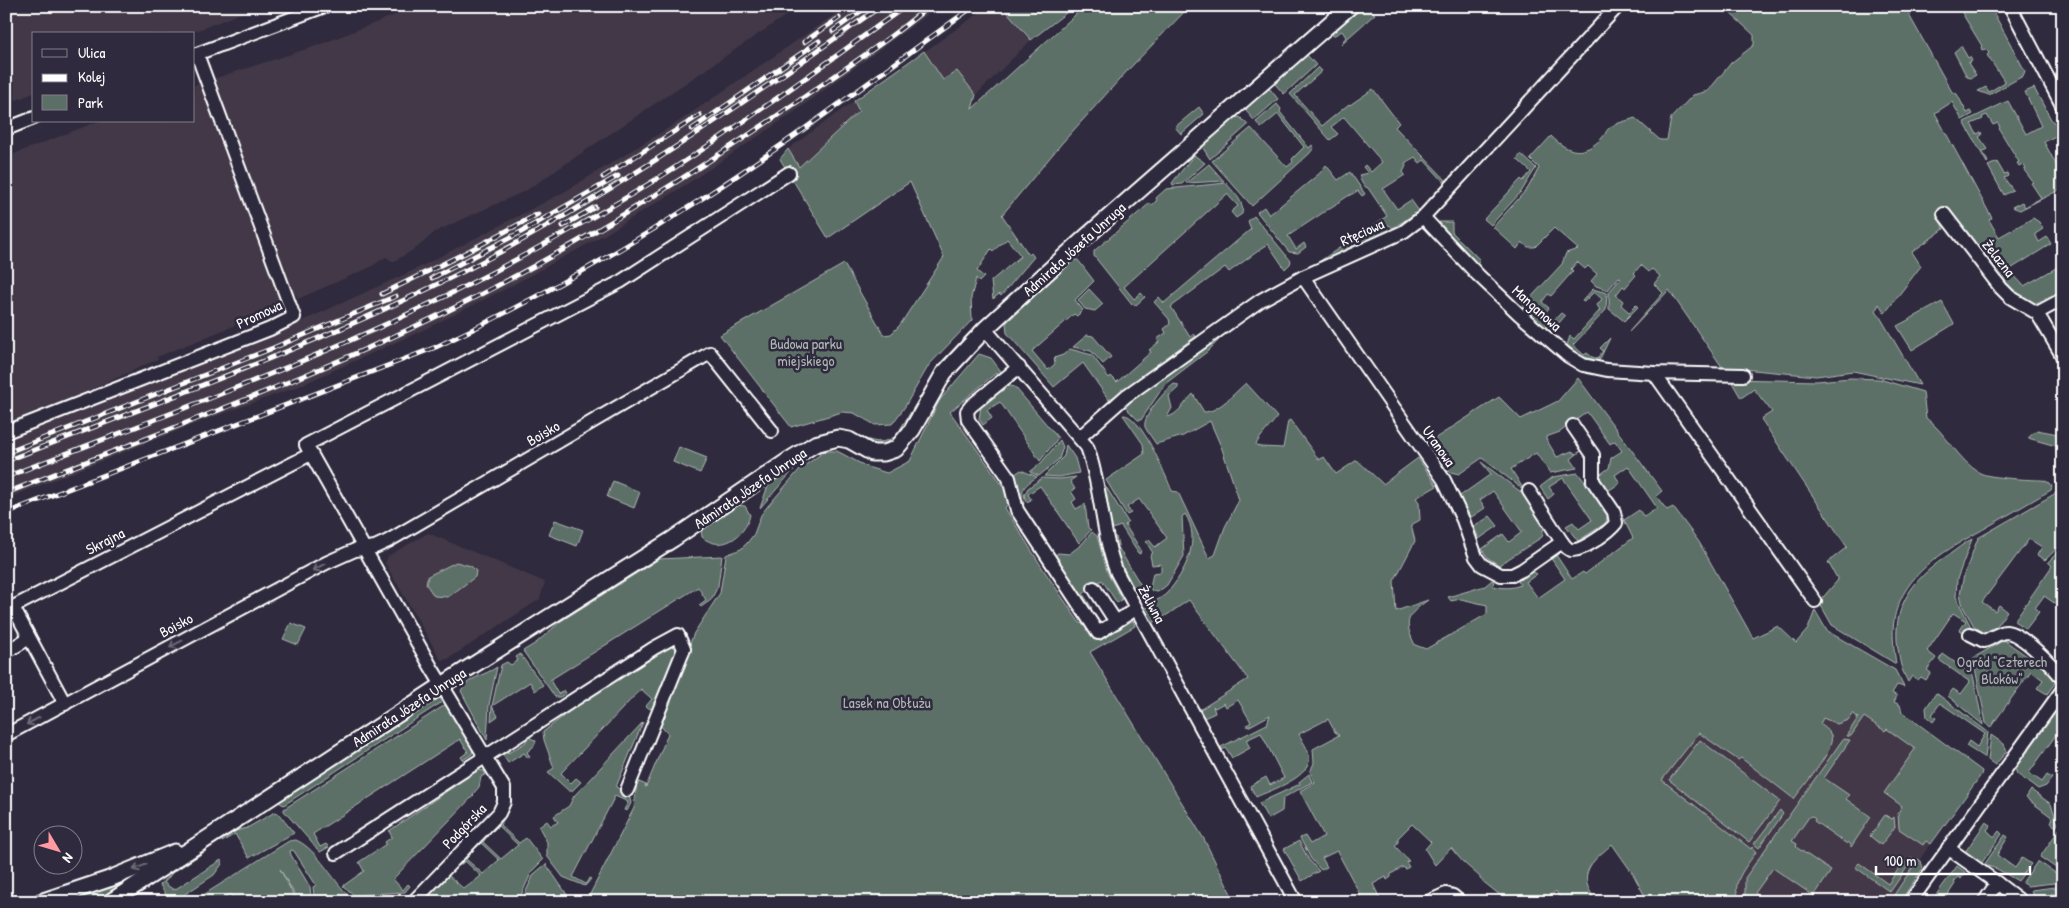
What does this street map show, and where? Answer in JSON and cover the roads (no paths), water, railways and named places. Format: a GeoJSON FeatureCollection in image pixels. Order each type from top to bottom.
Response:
{"type":"FeatureCollection","features":[{"type":"Feature","properties":{"kind":"street"},"geometry":{"type":"LineString","coordinates":[[196,55],[325,6]]}},
{"type":"Feature","properties":{"kind":"street","name":"Admirała Józefa Unruga"},"geometry":{"type":"LineString","coordinates":[[110,902],[443,685],[673,540],[815,444],[838,438],[849,440],[872,453],[884,453],[896,448],[912,430],[944,373],[985,329],[1087,236],[1350,6]]}},
{"type":"Feature","properties":{"kind":"street"},"geometry":{"type":"LineString","coordinates":[[2010,6],[2063,107]]}},
{"type":"Feature","properties":{"kind":"street","name":"Rtęciowa"},"geometry":{"type":"LineString","coordinates":[[1080,437],[1126,396],[1261,300],[1303,277],[1403,232],[1423,217],[1616,7]]}},
{"type":"Feature","properties":{"kind":"street","name":"Promowa"},"geometry":{"type":"LineString","coordinates":[[6,432],[270,329],[294,317],[196,55]]}},
{"type":"Feature","properties":{"kind":"street"},"geometry":{"type":"LineString","coordinates":[[6,129],[32,119]]}},
{"type":"Feature","properties":{"kind":"street"},"geometry":{"type":"LineString","coordinates":[[443,685],[306,445],[620,282],[789,173]]}},
{"type":"Feature","properties":{"kind":"street","name":"Żelazna"},"geometry":{"type":"LineString","coordinates":[[1944,214],[2001,288],[2010,297],[2037,313],[2063,357]]}},
{"type":"Feature","properties":{"kind":"street","name":"Manganowa"},"geometry":{"type":"LineString","coordinates":[[1423,217],[1518,314],[1576,362],[1593,368],[1654,373],[1743,375]]}},
{"type":"Feature","properties":{"kind":"street","name":"Uranowa"},"geometry":{"type":"LineString","coordinates":[[1303,277],[1444,480],[1463,520],[1476,557],[1482,565],[1501,575],[1512,575],[1562,542]]}},
{"type":"Feature","properties":{"kind":"street"},"geometry":{"type":"LineString","coordinates":[[2037,313],[2063,298]]}},
{"type":"Feature","properties":{"kind":"street","name":"Żeliwna"},"geometry":{"type":"LineString","coordinates":[[985,329],[1087,447],[1094,466],[1110,555],[1136,609],[1296,902]]}},
{"type":"Feature","properties":{"kind":"street","name":"Boisko"},"geometry":{"type":"LineString","coordinates":[[6,735],[343,554],[375,547],[388,541],[710,353],[772,431]]}},
{"type":"Feature","properties":{"kind":"street"},"geometry":{"type":"LineString","coordinates":[[1019,367],[971,406],[967,411],[968,420],[1009,478],[1017,510],[1098,633],[1136,609]]}},
{"type":"Feature","properties":{"kind":"street"},"geometry":{"type":"LineString","coordinates":[[1654,373],[1815,601]]}},
{"type":"Feature","properties":{"kind":"street"},"geometry":{"type":"LineString","coordinates":[[1529,491],[1568,550],[1579,550],[1608,531],[1616,523],[1614,512],[1594,482],[1593,455],[1573,426]]}},
{"type":"Feature","properties":{"kind":"street","name":"Skrajna"},"geometry":{"type":"LineString","coordinates":[[65,704],[13,607],[311,454]]}},
{"type":"Feature","properties":{"kind":"street"},"geometry":{"type":"LineString","coordinates":[[1094,588],[1116,622]]}},
{"type":"Feature","properties":{"kind":"street"},"geometry":{"type":"LineString","coordinates":[[1970,634],[1984,641],[2002,633],[2012,633],[2039,652],[2051,663],[2063,679]]}},
{"type":"Feature","properties":{"kind":"street"},"geometry":{"type":"LineString","coordinates":[[336,853],[654,648],[678,635],[684,649],[627,790]]}},
{"type":"Feature","properties":{"kind":"street"},"geometry":{"type":"LineString","coordinates":[[6,652],[29,638]]}},
{"type":"Feature","properties":{"kind":"street","name":"Podgórska"},"geometry":{"type":"LineString","coordinates":[[413,902],[487,826],[502,807],[505,795],[504,788],[487,757],[443,685]]}},
{"type":"Feature","properties":{"kind":"street"},"geometry":{"type":"LineString","coordinates":[[1910,902],[2063,689]]}},
{"type":"Feature","properties":{"kind":"street","name":"Admirała Józefa Unruga"},"geometry":{"type":"LineString","coordinates":[[40,902],[109,880],[202,841]]}},
{"type":"Feature","properties":{"kind":"street"},"geometry":{"type":"LineString","coordinates":[[1948,848],[2018,899]]}},
{"type":"Feature","properties":{"kind":"street"},"geometry":{"type":"LineString","coordinates":[[1984,902],[1997,883]]}},
{"type":"Feature","properties":{"kind":"street"},"geometry":{"type":"LineString","coordinates":[[1428,902],[1446,894],[1454,896],[1460,902]]}},
{"type":"Feature","properties":{"kind":"railway"},"geometry":{"type":"LineString","coordinates":[[833,31],[868,6]]}},
{"type":"Feature","properties":{"kind":"railway"},"geometry":{"type":"LineString","coordinates":[[6,461],[241,370],[357,322],[470,268],[577,209],[629,177],[731,110],[881,6]]}},
{"type":"Feature","properties":{"kind":"railway"},"geometry":{"type":"LineString","coordinates":[[6,477],[191,406],[314,356],[434,302],[493,272],[583,223],[701,151],[906,6]]}},
{"type":"Feature","properties":{"kind":"railway"},"geometry":{"type":"LineString","coordinates":[[6,493],[330,365],[482,294],[620,217],[709,161],[864,56],[929,6]]}},
{"type":"Feature","properties":{"kind":"railway"},"geometry":{"type":"LineString","coordinates":[[6,513],[436,347],[540,295],[641,237],[706,196],[808,126],[974,6]]}},
{"type":"Feature","properties":{"kind":"railway"},"geometry":{"type":"LineString","coordinates":[[804,42],[839,18]]}},
{"type":"Feature","properties":{"kind":"railway"},"geometry":{"type":"LineString","coordinates":[[692,129],[819,41]]}},
{"type":"Feature","properties":{"kind":"railway"},"geometry":{"type":"LineString","coordinates":[[603,177],[700,115]]}},
{"type":"Feature","properties":{"kind":"railway"},"geometry":{"type":"LineString","coordinates":[[432,278],[521,232],[618,176]]}},
{"type":"Feature","properties":{"kind":"railway"},"geometry":{"type":"LineString","coordinates":[[563,226],[595,207]]}},
{"type":"Feature","properties":{"kind":"railway"},"geometry":{"type":"LineString","coordinates":[[382,294],[538,214]]}},
{"type":"Feature","properties":{"kind":"railway"},"geometry":{"type":"LineString","coordinates":[[6,453],[273,348],[396,296]]}},
{"type":"Feature","properties":{"kind":"park label","name":"Budowa parku miejskiego"},"geometry":{"type":"Point","coordinates":[806,352]}},
{"type":"Feature","properties":{"kind":"park label","name":"Ogród \"Czterech Bloków\""},"geometry":{"type":"Point","coordinates":[2002,670]}},
{"type":"Feature","properties":{"kind":"park label","name":"Lasek na Obłużu"},"geometry":{"type":"Point","coordinates":[887,702]}}]}
